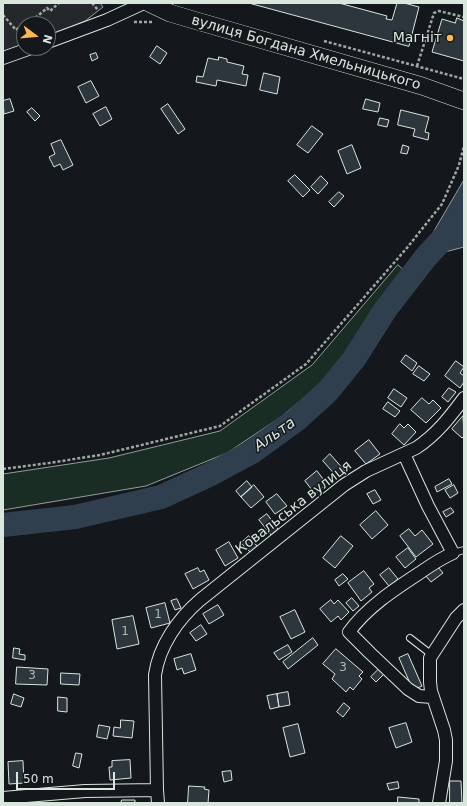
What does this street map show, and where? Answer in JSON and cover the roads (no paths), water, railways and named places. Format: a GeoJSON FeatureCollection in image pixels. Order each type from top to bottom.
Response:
{"type":"FeatureCollection","features":[{"type":"Feature","properties":{"kind":"main road","name":"вулиця Богдана Хмельницького"},"geometry":{"type":"LineString","coordinates":[[149,3],[170,13],[422,86],[464,101]]}},
{"type":"Feature","properties":{"kind":"street"},"geometry":{"type":"LineString","coordinates":[[56,39],[107,20],[144,3]]}},
{"type":"Feature","properties":{"kind":"street"},"geometry":{"type":"LineString","coordinates":[[3,58],[16,53]]}},
{"type":"Feature","properties":{"kind":"street","name":"Ковальська вулиця"},"geometry":{"type":"LineString","coordinates":[[158,803],[155,686],[157,664],[161,652],[182,618],[190,608],[344,484],[366,471],[416,448],[430,438],[450,417],[464,398]]}},
{"type":"Feature","properties":{"kind":"street"},"geometry":{"type":"LineString","coordinates":[[404,454],[428,506],[459,551],[411,578],[360,618],[349,632],[370,654],[408,689],[418,696],[432,697]]}},
{"type":"Feature","properties":{"kind":"street"},"geometry":{"type":"LineString","coordinates":[[439,803],[446,766],[446,740],[432,697],[430,661],[432,655],[456,618],[464,610]]}},
{"type":"Feature","properties":{"kind":"street"},"geometry":{"type":"LineString","coordinates":[[3,798],[85,791],[157,790]]}},
{"type":"Feature","properties":{"kind":"lane"},"geometry":{"type":"LineString","coordinates":[[410,638],[432,655]]}},
{"type":"Feature","properties":{"kind":"water"},"geometry":{"type":"Polygon","coordinates":[[[464,180],[464,247],[426,257],[430,238],[464,180]]]}},
{"type":"Feature","properties":{"kind":"waterway","name":"Альта"},"geometry":{"type":"LineString","coordinates":[[3,525],[75,517],[161,497],[211,474],[252,452],[296,420],[328,391],[354,359],[385,310],[426,257],[464,216]]}},
{"type":"Feature","properties":{"kind":"place","name":"Магніт"},"geometry":{"type":"Point","coordinates":[450,38]}}]}
